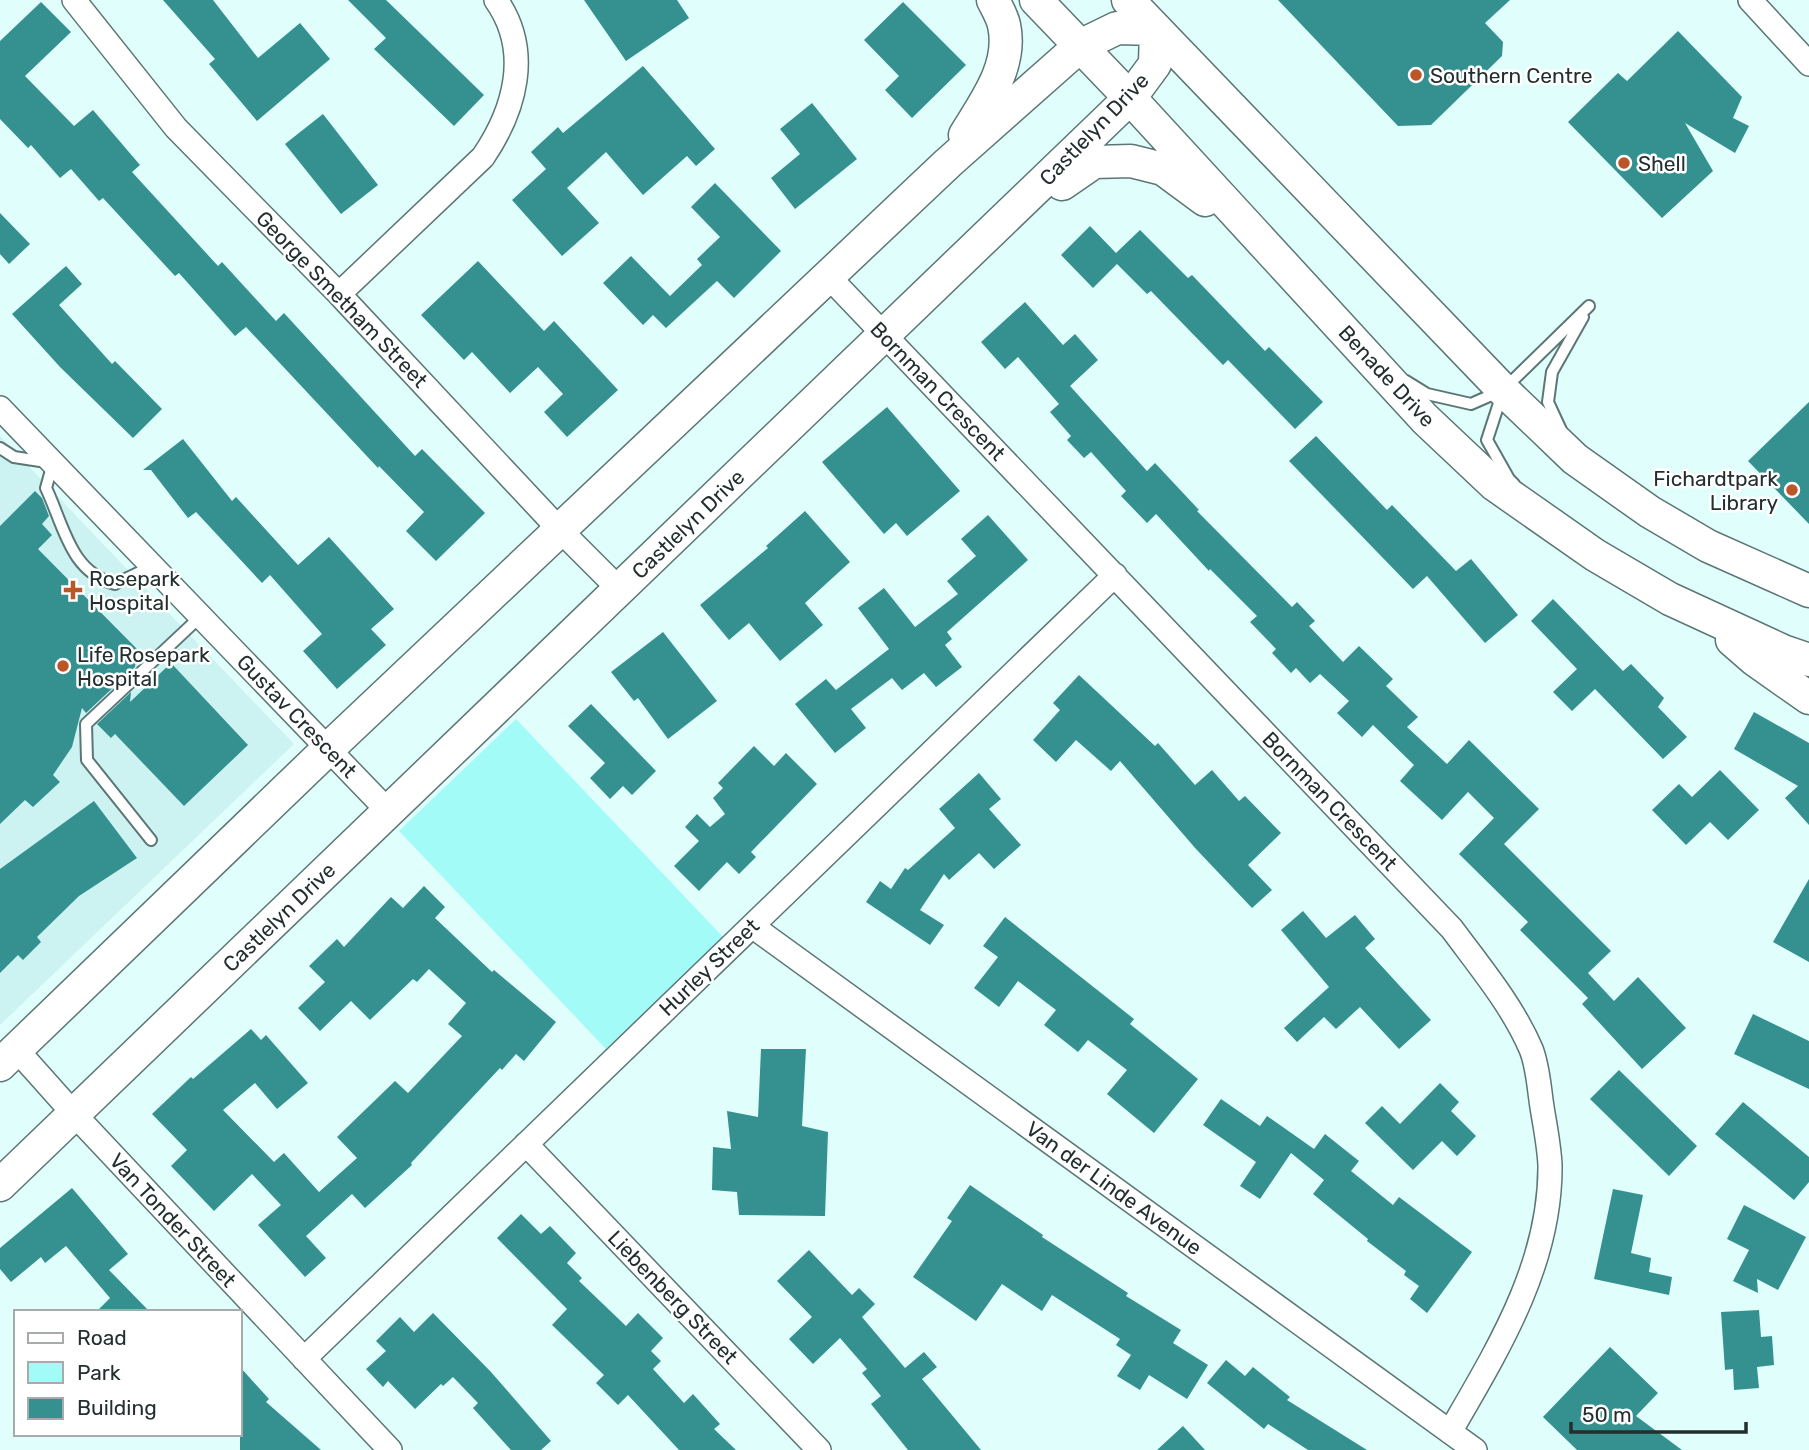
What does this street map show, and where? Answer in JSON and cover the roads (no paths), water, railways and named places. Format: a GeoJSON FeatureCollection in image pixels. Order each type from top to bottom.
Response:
{"type":"FeatureCollection","features":[{"type":"Feature","properties":{"kind":"street","name":"George Smetham Street"},"geometry":{"type":"LineString","coordinates":[[74,0],[176,128],[339,294],[559,529],[620,590]]}},
{"type":"Feature","properties":{"kind":"street"},"geometry":{"type":"LineString","coordinates":[[339,294],[483,157],[499,134],[514,90],[516,44],[503,9],[496,0]]}},
{"type":"Feature","properties":{"kind":"street"},"geometry":{"type":"LineString","coordinates":[[948,163],[998,79],[1007,48],[1004,23],[993,0]]}},
{"type":"Feature","properties":{"kind":"street","name":"Benade Drive"},"geometry":{"type":"LineString","coordinates":[[1036,0],[1130,98],[1425,419],[1495,485],[1595,555],[1670,599],[1783,651],[1809,660]]}},
{"type":"Feature","properties":{"kind":"street"},"geometry":{"type":"LineString","coordinates":[[1128,0],[1503,390],[1575,459],[1650,512],[1707,546],[1809,591]]}},
{"type":"Feature","properties":{"kind":"street"},"geometry":{"type":"LineString","coordinates":[[1750,0],[1809,64]]}},
{"type":"Feature","properties":{"kind":"street"},"geometry":{"type":"LineString","coordinates":[[8,1057],[559,529],[948,163],[1080,46],[1117,29],[1156,29]]}},
{"type":"Feature","properties":{"kind":"street","name":"Castlelyn Drive"},"geometry":{"type":"LineString","coordinates":[[0,1185],[1130,98],[1155,64],[1156,29]]}},
{"type":"Feature","properties":{"kind":"street"},"geometry":{"type":"LineString","coordinates":[[992,232],[1094,162],[1131,161],[1163,169],[1265,245]]}},
{"type":"Feature","properties":{"kind":"street","name":"Bornman Crescent"},"geometry":{"type":"LineString","coordinates":[[827,275],[1452,929],[1522,1029],[1533,1053],[1547,1136],[1550,1164],[1548,1201],[1531,1276],[1512,1322],[1450,1432]]}},
{"type":"Feature","properties":{"kind":"street","name":"Gustav Crescent"},"geometry":{"type":"LineString","coordinates":[[0,408],[388,812]]}},
{"type":"Feature","properties":{"kind":"street","name":"Hurley Street"},"geometry":{"type":"LineString","coordinates":[[304,1359],[1115,575]]}},
{"type":"Feature","properties":{"kind":"street"},"geometry":{"type":"LineString","coordinates":[[1707,617],[1755,660],[1809,698]]}},
{"type":"Feature","properties":{"kind":"street","name":"Van der Linde Avenue"},"geometry":{"type":"LineString","coordinates":[[752,926],[1475,1450]]}},
{"type":"Feature","properties":{"kind":"street","name":"Van Tonder Street"},"geometry":{"type":"LineString","coordinates":[[8,1057],[74,1114],[390,1450]]}},
{"type":"Feature","properties":{"kind":"street","name":"Liebenberg Street"},"geometry":{"type":"LineString","coordinates":[[526,1144],[819,1450]]}},
{"type":"Feature","properties":{"kind":"lane"},"geometry":{"type":"LineString","coordinates":[[1320,304],[1386,367],[1427,394],[1471,404],[1503,390],[1589,306],[1552,372],[1548,402],[1575,459]]}},
{"type":"Feature","properties":{"kind":"lane"},"geometry":{"type":"LineString","coordinates":[[1503,390],[1487,440],[1503,469],[1509,479],[1595,555]]}},
{"type":"Feature","properties":{"kind":"lane"},"geometry":{"type":"LineString","coordinates":[[0,448],[15,457],[53,463],[46,488],[74,556],[89,572],[101,580],[115,584],[141,572],[150,564]]}},
{"type":"Feature","properties":{"kind":"lane"},"geometry":{"type":"LineString","coordinates":[[151,840],[87,760],[86,724],[201,616]]}},
{"type":"Feature","properties":{"kind":"place","name":"Southern Centre"},"geometry":{"type":"Point","coordinates":[1416,75]}},
{"type":"Feature","properties":{"kind":"place","name":"Shell"},"geometry":{"type":"Point","coordinates":[1624,163]}},
{"type":"Feature","properties":{"kind":"place","name":"Fichardtpark Library"},"geometry":{"type":"Point","coordinates":[1792,490]}},
{"type":"Feature","properties":{"kind":"place","name":"Rosepark Hospital"},"geometry":{"type":"Point","coordinates":[73,590]}},
{"type":"Feature","properties":{"kind":"place","name":"Life Rosepark Hospital"},"geometry":{"type":"Point","coordinates":[63,666]}}]}
